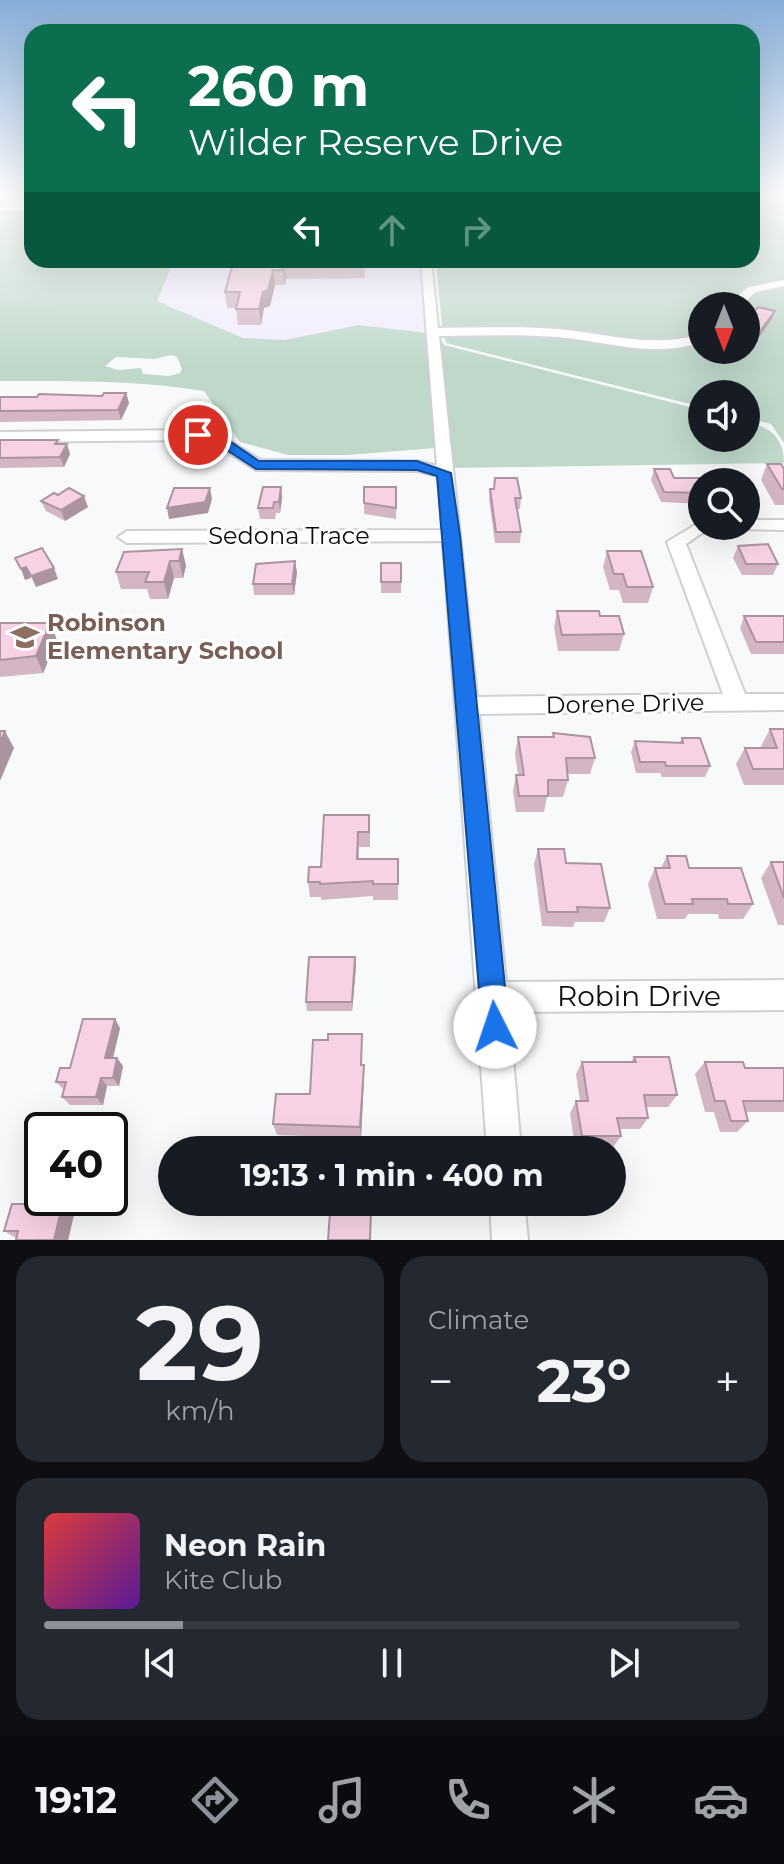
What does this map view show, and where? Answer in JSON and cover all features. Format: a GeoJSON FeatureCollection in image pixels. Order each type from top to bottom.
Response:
{"type":"FeatureCollection","features":[{"type":"Feature","properties":{"kind":"street"},"geometry":{"type":"LineString","coordinates":[[427,268],[503,1136]]}},
{"type":"Feature","properties":{"kind":"street"},"geometry":{"type":"LineString","coordinates":[[749,292],[784,283]]}},
{"type":"Feature","properties":{"kind":"street"},"geometry":{"type":"LineString","coordinates":[[432,332],[554,333],[668,345],[688,341]]}},
{"type":"Feature","properties":{"kind":"street"},"geometry":{"type":"LineString","coordinates":[[0,437],[198,435],[214,437],[256,465],[417,466],[444,473]]}},
{"type":"Feature","properties":{"kind":"street"},"geometry":{"type":"LineString","coordinates":[[760,525],[784,525]]}},
{"type":"Feature","properties":{"kind":"street","name":"Sedona Trace"},"geometry":{"type":"LineString","coordinates":[[127,537],[452,535]]}},
{"type":"Feature","properties":{"kind":"street"},"geometry":{"type":"LineString","coordinates":[[688,535],[676,542],[737,703]]}},
{"type":"Feature","properties":{"kind":"street","name":"Dorene Drive"},"geometry":{"type":"LineString","coordinates":[[466,706],[784,702]]}},
{"type":"Feature","properties":{"kind":"street","name":"Robin Drive"},"geometry":{"type":"LineString","coordinates":[[493,997],[784,995]]}},
{"type":"Feature","properties":{"kind":"street"},"geometry":{"type":"LineString","coordinates":[[508,1216],[510,1240]]}},
{"type":"Feature","properties":{"kind":"shaded area"},"geometry":{"type":"Polygon","coordinates":[[[171,268],[422,268],[426,333],[359,325],[285,340],[243,338],[157,301],[171,268]]]}},
{"type":"Feature","properties":{"kind":"green space"},"geometry":{"type":"Polygon","coordinates":[[[0,251],[24,251],[24,268],[171,268],[157,301],[243,338],[285,340],[359,325],[426,333],[435,448],[347,455],[288,455],[240,442],[204,391],[77,381],[0,381],[0,251]],[[171,355],[155,359],[116,357],[105,366],[118,370],[141,368],[143,374],[169,376],[180,373],[182,369],[177,357],[171,355]]]}},
{"type":"Feature","properties":{"kind":"green space"},"geometry":{"type":"Polygon","coordinates":[[[760,251],[784,251],[784,281],[748,287],[742,292],[688,292],[688,340],[669,343],[445,329],[442,326],[437,268],[760,268],[760,251]]]}},
{"type":"Feature","properties":{"kind":"green space"},"geometry":{"type":"Polygon","coordinates":[[[784,286],[784,443],[771,424],[760,421],[760,380],[688,380],[688,404],[446,343],[444,337],[547,336],[650,349],[688,347],[688,364],[760,364],[759,290],[784,286]]]}},
{"type":"Feature","properties":{"kind":"green space"},"geometry":{"type":"Polygon","coordinates":[[[437,326],[444,331],[565,334],[621,341],[561,335],[440,336],[444,345],[688,406],[688,452],[760,452],[760,426],[778,440],[784,463],[450,468],[437,326]]]}},
{"type":"Feature","properties":{"kind":"green space"},"geometry":{"type":"Polygon","coordinates":[[[688,343],[681,347],[658,345],[688,343]]]}},
{"type":"Feature","properties":{"kind":"building"},"geometry":{"type":"Polygon","coordinates":[[[232,268],[283,268],[273,270],[259,309],[236,309],[240,292],[225,292],[232,268]]]}},
{"type":"Feature","properties":{"kind":"building"},"geometry":{"type":"Polygon","coordinates":[[[760,307],[775,311],[760,331],[760,307]]]}},
{"type":"Feature","properties":{"kind":"building"},"geometry":{"type":"Polygon","coordinates":[[[104,393],[126,393],[118,410],[0,411],[0,397],[37,397],[39,394],[102,396],[104,393]]]}},
{"type":"Feature","properties":{"kind":"building"},"geometry":{"type":"Polygon","coordinates":[[[0,440],[58,440],[55,444],[67,444],[60,457],[0,458],[0,440]]]}},
{"type":"Feature","properties":{"kind":"building"},"geometry":{"type":"Polygon","coordinates":[[[767,464],[781,464],[784,489],[782,489],[767,464]]]}},
{"type":"Feature","properties":{"kind":"building"},"geometry":{"type":"Polygon","coordinates":[[[654,469],[670,469],[674,478],[688,478],[688,493],[664,492],[654,469]]]}},
{"type":"Feature","properties":{"kind":"building"},"geometry":{"type":"Polygon","coordinates":[[[495,478],[517,478],[521,498],[515,498],[521,532],[496,532],[490,489],[494,489],[495,478]]]}},
{"type":"Feature","properties":{"kind":"building"},"geometry":{"type":"Polygon","coordinates":[[[263,487],[281,487],[279,502],[274,502],[273,508],[258,508],[263,487]]]}},
{"type":"Feature","properties":{"kind":"building"},"geometry":{"type":"Polygon","coordinates":[[[364,487],[396,487],[396,508],[364,503],[364,487]]]}},
{"type":"Feature","properties":{"kind":"building"},"geometry":{"type":"Polygon","coordinates":[[[69,488],[84,496],[61,510],[41,501],[54,493],[58,495],[69,488]]]}},
{"type":"Feature","properties":{"kind":"building"},"geometry":{"type":"Polygon","coordinates":[[[174,488],[210,488],[205,502],[167,508],[174,488]]]}},
{"type":"Feature","properties":{"kind":"building"},"geometry":{"type":"Polygon","coordinates":[[[768,544],[778,564],[746,564],[738,546],[768,544]]]}},
{"type":"Feature","properties":{"kind":"building"},"geometry":{"type":"Polygon","coordinates":[[[42,548],[54,568],[31,576],[26,567],[21,569],[15,558],[42,548]]]}},
{"type":"Feature","properties":{"kind":"building"},"geometry":{"type":"Polygon","coordinates":[[[182,549],[179,561],[170,561],[164,582],[145,582],[149,572],[116,572],[124,552],[182,549]]]}},
{"type":"Feature","properties":{"kind":"building"},"geometry":{"type":"Polygon","coordinates":[[[607,551],[641,551],[653,587],[627,587],[623,574],[614,574],[607,551]]]}},
{"type":"Feature","properties":{"kind":"building"},"geometry":{"type":"Polygon","coordinates":[[[295,561],[292,584],[253,584],[256,564],[295,561]]]}},
{"type":"Feature","properties":{"kind":"building"},"geometry":{"type":"Polygon","coordinates":[[[381,563],[401,563],[401,582],[381,582],[381,563]]]}},
{"type":"Feature","properties":{"kind":"building"},"geometry":{"type":"Polygon","coordinates":[[[557,611],[599,611],[600,616],[619,616],[624,634],[562,635],[557,611]]]}},
{"type":"Feature","properties":{"kind":"building"},"geometry":{"type":"Polygon","coordinates":[[[744,616],[784,616],[784,642],[756,642],[744,616]]]}},
{"type":"Feature","properties":{"kind":"building"},"geometry":{"type":"Polygon","coordinates":[[[0,623],[50,623],[36,656],[0,660],[0,623]]]}},
{"type":"Feature","properties":{"kind":"building"},"geometry":{"type":"Polygon","coordinates":[[[770,729],[784,729],[784,769],[753,769],[745,748],[777,748],[770,729]]]}},
{"type":"Feature","properties":{"kind":"building"},"geometry":{"type":"Polygon","coordinates":[[[553,733],[590,737],[595,758],[566,758],[568,780],[548,780],[548,796],[519,796],[516,775],[524,775],[518,737],[554,737],[553,733]]]}},
{"type":"Feature","properties":{"kind":"building"},"geometry":{"type":"Polygon","coordinates":[[[682,738],[700,738],[710,766],[666,766],[665,762],[640,762],[635,741],[683,743],[682,738]]]}},
{"type":"Feature","properties":{"kind":"building"},"geometry":{"type":"Polygon","coordinates":[[[324,815],[369,815],[369,832],[358,832],[357,859],[398,859],[398,884],[373,884],[373,881],[308,882],[309,867],[321,867],[324,815]]]}},
{"type":"Feature","properties":{"kind":"building"},"geometry":{"type":"Polygon","coordinates":[[[538,849],[564,849],[566,863],[601,864],[610,908],[577,907],[578,912],[547,912],[538,849]]]}},
{"type":"Feature","properties":{"kind":"building"},"geometry":{"type":"Polygon","coordinates":[[[667,856],[686,856],[689,868],[741,868],[753,904],[728,904],[727,899],[692,899],[693,904],[665,904],[655,868],[670,868],[667,856]]]}},
{"type":"Feature","properties":{"kind":"building"},"geometry":{"type":"Polygon","coordinates":[[[771,862],[784,862],[784,898],[771,862]]]}},
{"type":"Feature","properties":{"kind":"building"},"geometry":{"type":"Polygon","coordinates":[[[309,957],[355,957],[352,1002],[306,1002],[309,957]]]}},
{"type":"Feature","properties":{"kind":"building"},"geometry":{"type":"Polygon","coordinates":[[[83,1019],[115,1019],[105,1058],[117,1058],[113,1078],[101,1078],[96,1097],[62,1097],[66,1082],[56,1082],[60,1068],[70,1068],[83,1019]]]}},
{"type":"Feature","properties":{"kind":"building"},"geometry":{"type":"Polygon","coordinates":[[[328,1034],[362,1034],[361,1065],[364,1065],[360,1127],[273,1124],[276,1094],[310,1094],[313,1040],[328,1040],[328,1034]]]}},
{"type":"Feature","properties":{"kind":"building"},"geometry":{"type":"Polygon","coordinates":[[[634,1057],[669,1057],[677,1095],[644,1095],[648,1118],[617,1118],[621,1136],[582,1136],[576,1101],[588,1101],[582,1062],[636,1062],[634,1057]]]}},
{"type":"Feature","properties":{"kind":"building"},"geometry":{"type":"Polygon","coordinates":[[[705,1062],[743,1062],[745,1068],[784,1068],[784,1101],[743,1101],[748,1121],[731,1121],[725,1101],[715,1101],[705,1062]]]}},
{"type":"Feature","properties":{"kind":"building"},"geometry":{"type":"Polygon","coordinates":[[[12,1204],[24,1204],[24,1216],[60,1216],[54,1240],[16,1240],[18,1231],[4,1231],[12,1204]]]}},
{"type":"Feature","properties":{"kind":"building"},"geometry":{"type":"Polygon","coordinates":[[[330,1216],[371,1216],[370,1240],[328,1240],[330,1216]]]}},
{"type":"Feature","properties":{"kind":"place","name":"Robinson Elementary School"},"geometry":{"type":"Point","coordinates":[25,637]}},
{"type":"Feature","properties":{"kind":"route"},"geometry":{"type":"LineString","coordinates":[[198,435],[214,437],[256,465],[417,466],[444,473],[495,1027]]}}]}
